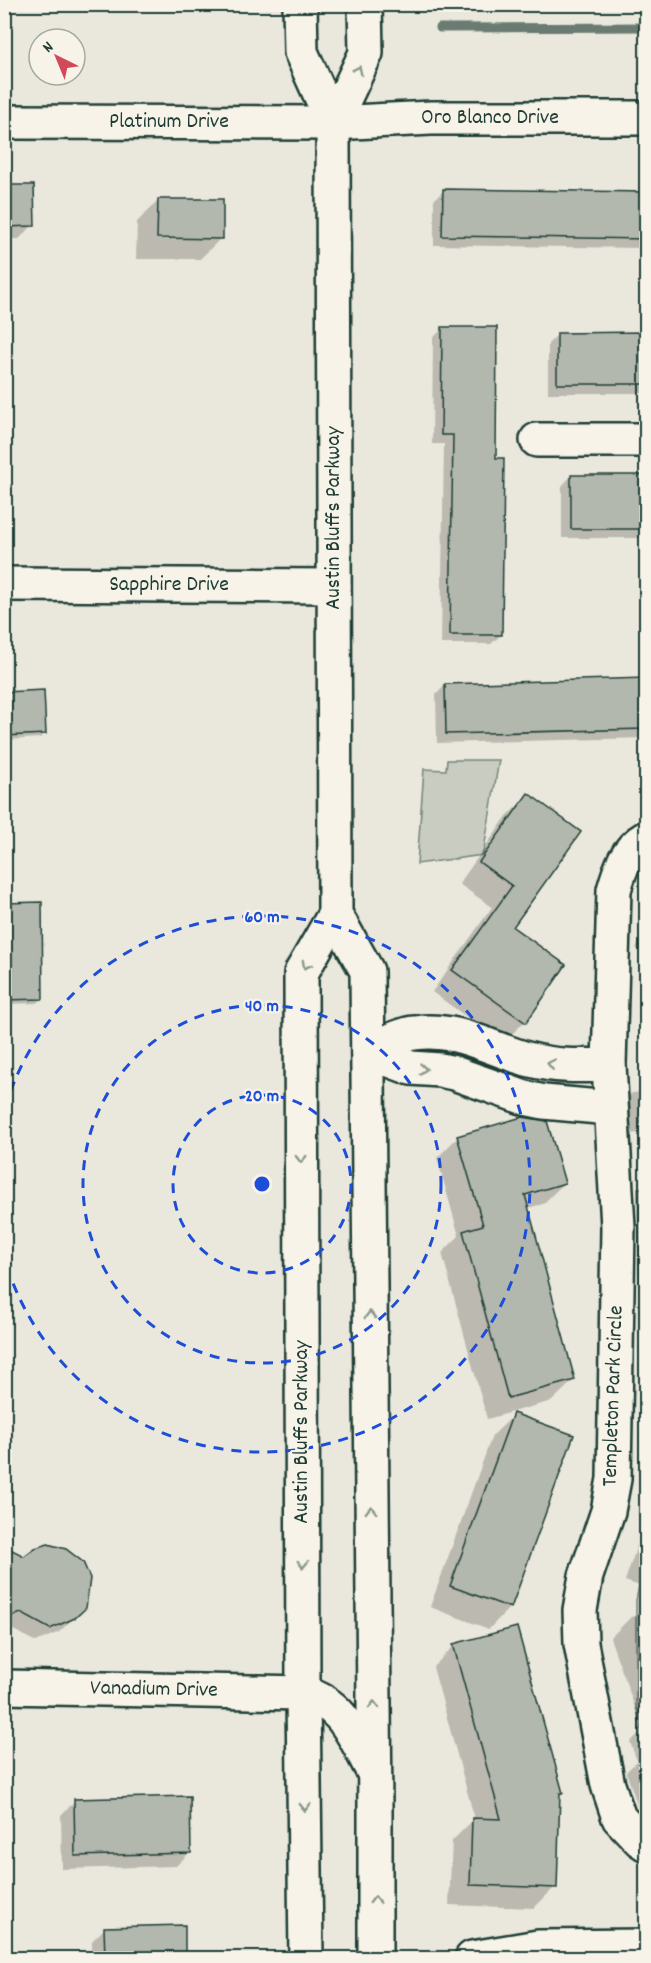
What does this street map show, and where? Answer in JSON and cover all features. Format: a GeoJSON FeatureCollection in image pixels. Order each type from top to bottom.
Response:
{"type":"FeatureCollection","features":[{"type":"Feature","properties":{"kind":"main road","name":"Austin Bluffs Parkway"},"geometry":{"type":"LineString","coordinates":[[300,4],[301,52],[333,123],[334,914],[301,973],[306,1959]]}},
{"type":"Feature","properties":{"kind":"main road","name":"Austin Bluffs Parkway"},"geometry":{"type":"LineString","coordinates":[[333,123],[366,53],[365,4]]}},
{"type":"Feature","properties":{"kind":"main road","name":"Oro Blanco Drive"},"geometry":{"type":"LineString","coordinates":[[333,123],[431,118],[646,118]]}},
{"type":"Feature","properties":{"kind":"main road","name":"Platinum Drive"},"geometry":{"type":"LineString","coordinates":[[4,122],[333,123]]}},
{"type":"Feature","properties":{"kind":"main road"},"geometry":{"type":"LineString","coordinates":[[537,440],[646,440]]}},
{"type":"Feature","properties":{"kind":"main road","name":"Sapphire Drive"},"geometry":{"type":"LineString","coordinates":[[4,584],[334,586]]}},
{"type":"Feature","properties":{"kind":"main road","name":"Templeton Park Circle"},"geometry":{"type":"LineString","coordinates":[[646,838],[638,843],[622,863],[614,890],[609,1065],[618,1227],[614,1479],[608,1511],[586,1576],[580,1610],[581,1644],[608,1785],[619,1818],[646,1844]]}},
{"type":"Feature","properties":{"kind":"main road"},"geometry":{"type":"LineString","coordinates":[[334,914],[367,971],[375,1959]]}},
{"type":"Feature","properties":{"kind":"main road"},"geometry":{"type":"LineString","coordinates":[[368,1053],[412,1033],[437,1032],[465,1036],[526,1058],[565,1067],[609,1065]]}},
{"type":"Feature","properties":{"kind":"main road"},"geometry":{"type":"LineString","coordinates":[[368,1053],[411,1068],[454,1073],[534,1100],[610,1108]]}},
{"type":"Feature","properties":{"kind":"main road","name":"Vanadium Drive"},"geometry":{"type":"LineString","coordinates":[[4,1687],[303,1693]]}},
{"type":"Feature","properties":{"kind":"main road"},"geometry":{"type":"LineString","coordinates":[[303,1693],[320,1698],[336,1709],[375,1775]]}},
{"type":"Feature","properties":{"kind":"main road"},"geometry":{"type":"LineString","coordinates":[[489,1957],[538,1947],[646,1946]]}},
{"type":"Feature","properties":{"kind":"shaded area"},"geometry":{"type":"Polygon","coordinates":[[[447,760],[499,760],[483,855],[417,864],[424,769],[446,770],[447,760]]]}},
{"type":"Feature","properties":{"kind":"shaded area"},"geometry":{"type":"Polygon","coordinates":[[[638,1188],[646,1188],[646,1353],[641,1334],[638,1188]]]}},
{"type":"Feature","properties":{"kind":"shaded area"},"geometry":{"type":"Polygon","coordinates":[[[646,1552],[646,1753],[636,1706],[636,1600],[646,1552]]]}},
{"type":"Feature","properties":{"kind":"building"},"geometry":{"type":"Polygon","coordinates":[[[4,185],[34,185],[35,226],[4,227],[4,185]]]}},
{"type":"Feature","properties":{"kind":"building"},"geometry":{"type":"Polygon","coordinates":[[[443,189],[646,192],[646,239],[442,236],[443,189]]]}},
{"type":"Feature","properties":{"kind":"building"},"geometry":{"type":"Polygon","coordinates":[[[158,199],[223,199],[223,239],[157,238],[158,199]]]}},
{"type":"Feature","properties":{"kind":"building"},"geometry":{"type":"Polygon","coordinates":[[[442,327],[497,327],[496,458],[504,458],[502,635],[450,635],[453,435],[441,435],[442,327]]]}},
{"type":"Feature","properties":{"kind":"building"},"geometry":{"type":"Polygon","coordinates":[[[646,332],[646,384],[557,384],[557,333],[646,332]]]}},
{"type":"Feature","properties":{"kind":"building"},"geometry":{"type":"Polygon","coordinates":[[[571,475],[646,475],[646,529],[571,529],[571,475]]]}},
{"type":"Feature","properties":{"kind":"building"},"geometry":{"type":"Polygon","coordinates":[[[646,678],[646,729],[446,734],[445,684],[646,678]]]}},
{"type":"Feature","properties":{"kind":"building"},"geometry":{"type":"Polygon","coordinates":[[[44,690],[46,734],[4,736],[4,692],[44,690]]]}},
{"type":"Feature","properties":{"kind":"building"},"geometry":{"type":"Polygon","coordinates":[[[528,793],[581,832],[513,927],[566,965],[526,1023],[452,970],[512,886],[479,862],[528,793]]]}},
{"type":"Feature","properties":{"kind":"building"},"geometry":{"type":"Polygon","coordinates":[[[42,902],[43,999],[4,1000],[4,903],[42,902]]]}},
{"type":"Feature","properties":{"kind":"building"},"geometry":{"type":"Polygon","coordinates":[[[522,1117],[547,1121],[565,1183],[525,1195],[575,1380],[508,1398],[463,1231],[483,1225],[457,1136],[522,1117]]]}},
{"type":"Feature","properties":{"kind":"building"},"geometry":{"type":"Polygon","coordinates":[[[513,1413],[574,1435],[511,1608],[450,1586],[513,1413]]]}},
{"type":"Feature","properties":{"kind":"building"},"geometry":{"type":"Polygon","coordinates":[[[48,1544],[66,1549],[83,1562],[90,1578],[86,1608],[75,1618],[50,1629],[21,1613],[4,1620],[4,1546],[24,1556],[35,1548],[48,1544]]]}},
{"type":"Feature","properties":{"kind":"building"},"geometry":{"type":"Polygon","coordinates":[[[517,1627],[563,1793],[560,1793],[557,1888],[470,1885],[472,1818],[501,1819],[453,1644],[517,1627]]]}},
{"type":"Feature","properties":{"kind":"building"},"geometry":{"type":"Polygon","coordinates":[[[190,1796],[191,1853],[75,1856],[74,1799],[190,1796]]]}},
{"type":"Feature","properties":{"kind":"building"},"geometry":{"type":"Polygon","coordinates":[[[185,1925],[185,1959],[105,1959],[104,1927],[185,1925]]]}},
{"type":"Feature","properties":{"kind":"waterway"},"geometry":{"type":"LineString","coordinates":[[440,28],[646,27]]}}]}
